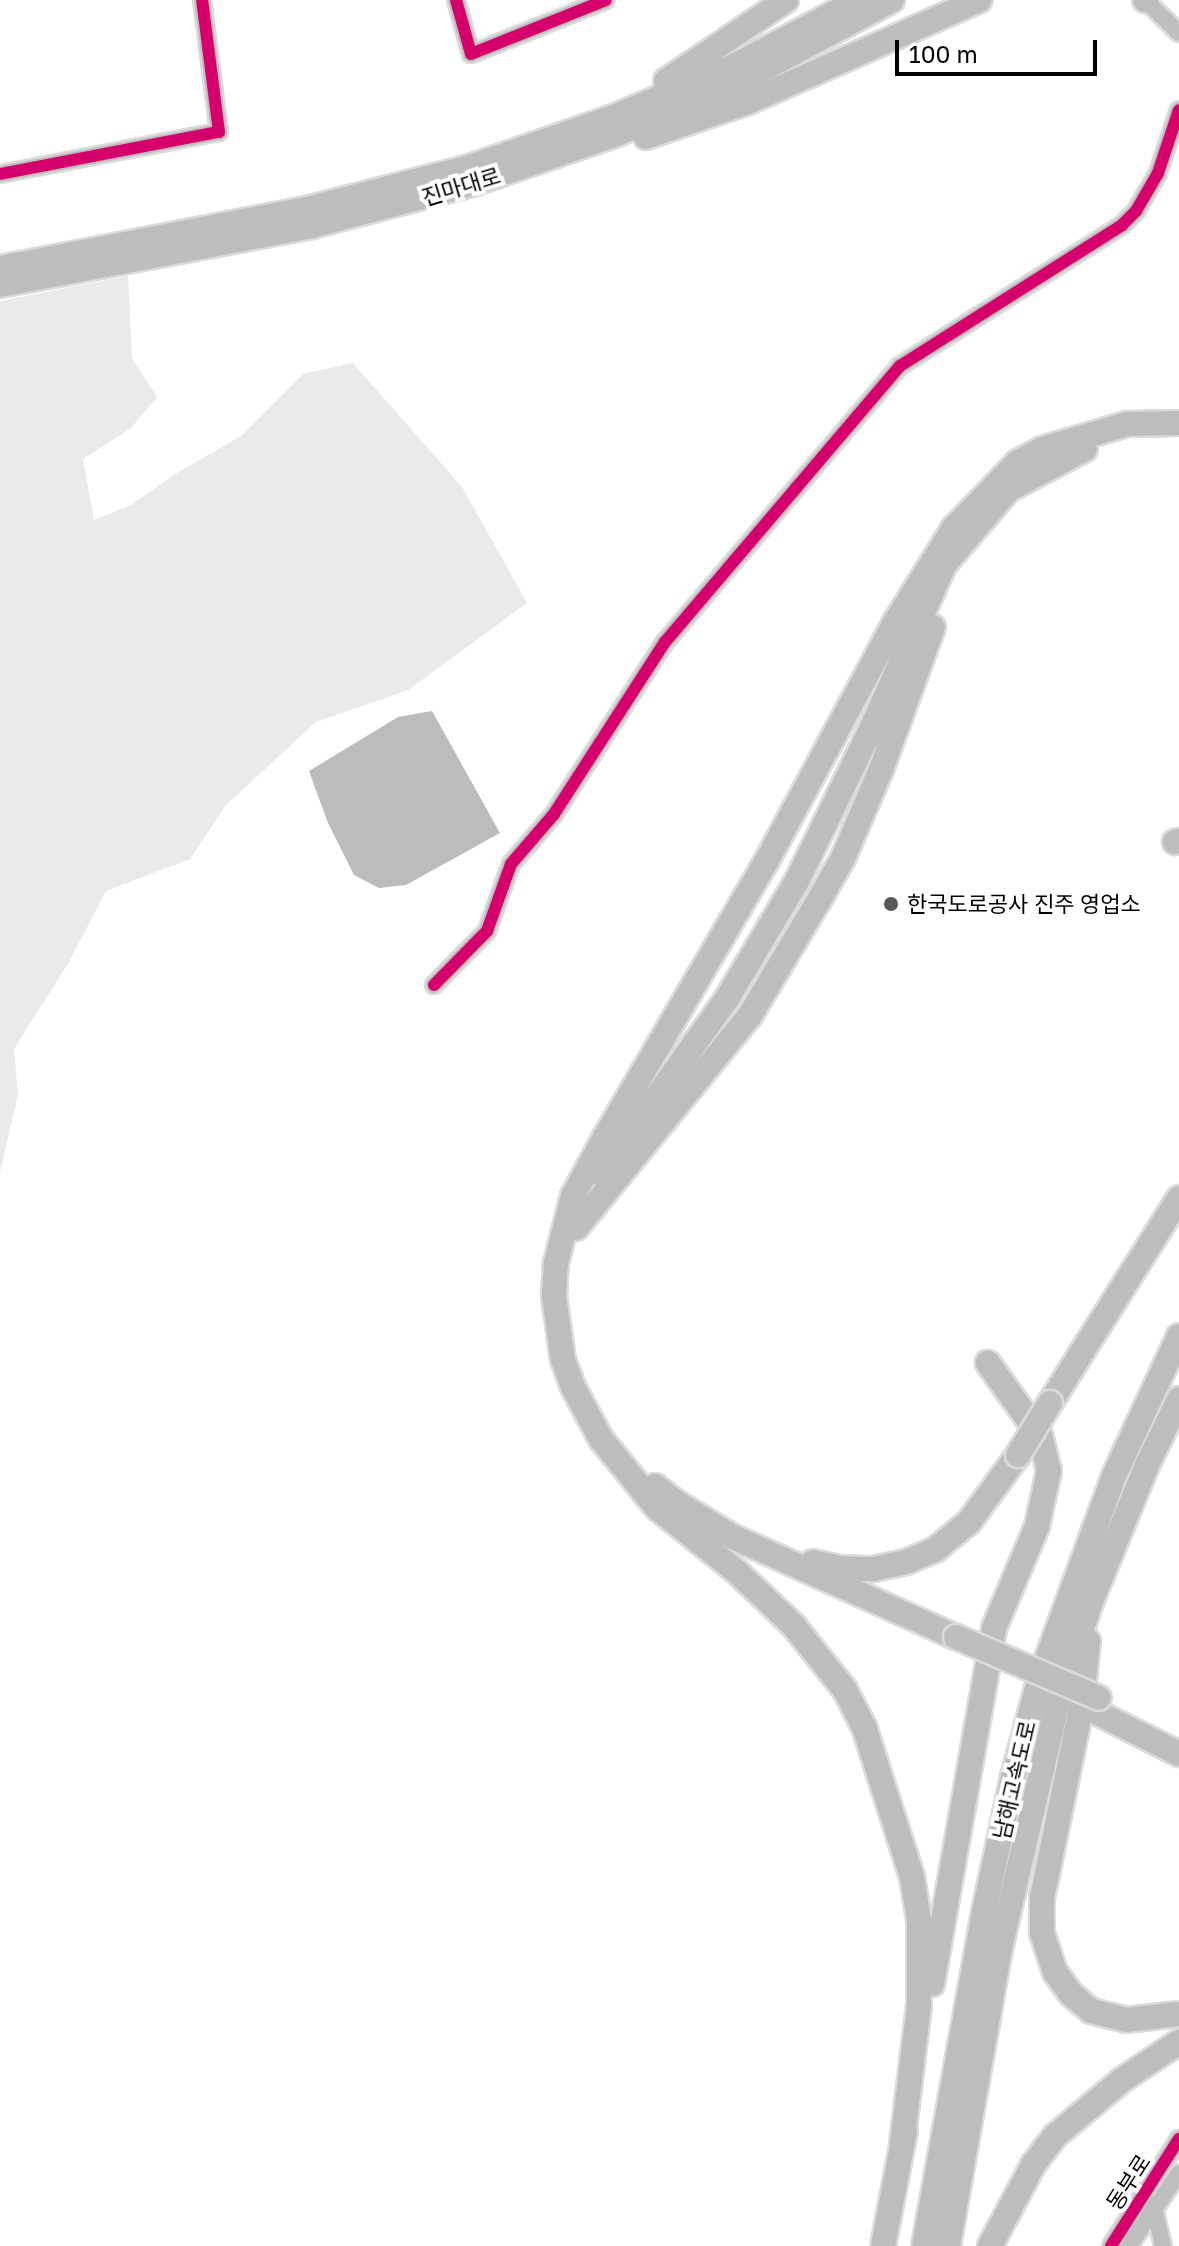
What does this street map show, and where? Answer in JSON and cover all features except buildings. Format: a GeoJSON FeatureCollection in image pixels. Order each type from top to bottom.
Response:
{"type":"FeatureCollection","features":[{"type":"Feature","properties":{"kind":"highway"},"geometry":{"type":"LineString","coordinates":[[470,167],[491,148],[674,78],[786,0]]}},
{"type":"Feature","properties":{"kind":"highway","name":"진마대로"},"geometry":{"type":"LineString","coordinates":[[0,268],[307,209],[470,167],[611,118],[722,71],[859,0]]}},
{"type":"Feature","properties":{"kind":"highway","name":"진마대로"},"geometry":{"type":"LineString","coordinates":[[0,285],[311,226],[394,207],[543,160],[617,134],[743,80],[892,0]]}},
{"type":"Feature","properties":{"kind":"highway"},"geometry":{"type":"LineString","coordinates":[[543,160],[583,159],[748,102],[979,0]]}},
{"type":"Feature","properties":{"kind":"highway"},"geometry":{"type":"LineString","coordinates":[[902,2144],[919,2005],[919,1920],[912,1877],[864,1727],[845,1690],[794,1626],[737,1572],[657,1508],[595,1429],[563,1360],[554,1296],[556,1263],[573,1196],[766,862],[896,621],[954,528],[1018,462],[1042,449],[1127,424],[1179,423]]}},
{"type":"Feature","properties":{"kind":"highway"},"geometry":{"type":"LineString","coordinates":[[954,1644],[701,1519],[655,1485],[617,1445],[580,1375],[567,1327],[565,1300],[569,1253],[576,1228],[605,1167],[728,997],[797,881],[875,721],[944,565],[1008,490],[1065,457],[1096,445],[1127,440],[1179,440]]}},
{"type":"Feature","properties":{"kind":"highway"},"geometry":{"type":"LineString","coordinates":[[701,1519],[825,1566],[854,1569],[894,1565],[936,1549],[969,1522],[1018,1455],[1179,1198]]}},
{"type":"Feature","properties":{"kind":"highway","name":"남해고속도로"},"geometry":{"type":"LineString","coordinates":[[924,2246],[984,1912],[1012,1781],[1039,1681],[1114,1476],[1179,1336]]}},
{"type":"Feature","properties":{"kind":"highway"},"geometry":{"type":"LineString","coordinates":[[883,2246],[994,1628],[1037,1526],[1049,1471],[1040,1436],[988,1363]]}},
{"type":"Feature","properties":{"kind":"highway","name":"남해고속도로"},"geometry":{"type":"LineString","coordinates":[[948,2246],[1000,1948],[1026,1826],[1060,1693],[1092,1599],[1147,1465],[1179,1399]]}},
{"type":"Feature","properties":{"kind":"highway"},"geometry":{"type":"LineString","coordinates":[[636,1480],[701,1533],[1096,1705],[1179,1734]]}},
{"type":"Feature","properties":{"kind":"highway"},"geometry":{"type":"LineString","coordinates":[[1092,1599],[1081,1708],[1052,1837],[1042,1898],[1042,1933],[1055,1972],[1071,1994],[1091,2011],[1126,2020],[1179,2014]]}},
{"type":"Feature","properties":{"kind":"highway"},"geometry":{"type":"LineString","coordinates":[[1096,1705],[1179,1754]]}},
{"type":"Feature","properties":{"kind":"highway"},"geometry":{"type":"LineString","coordinates":[[990,2246],[1033,2165],[1055,2136],[1122,2080],[1179,2042]]}},
{"type":"Feature","properties":{"kind":"street"},"geometry":{"type":"LineString","coordinates":[[0,174],[219,132],[202,0]]}},
{"type":"Feature","properties":{"kind":"street"},"geometry":{"type":"LineString","coordinates":[[456,0],[471,54],[606,0]]}},
{"type":"Feature","properties":{"kind":"street"},"geometry":{"type":"LineString","coordinates":[[1145,0],[1179,33]]}},
{"type":"Feature","properties":{"kind":"street"},"geometry":{"type":"LineString","coordinates":[[434,985],[487,931],[511,864],[554,814],[665,642],[796,488],[900,366],[1122,225],[1141,203],[1158,173],[1179,110]]}},
{"type":"Feature","properties":{"kind":"street","name":"동부로"},"geometry":{"type":"LineString","coordinates":[[1111,2246],[1179,2139]]}},
{"type":"Feature","properties":{"kind":"street","name":"동부로"},"geometry":{"type":"LineString","coordinates":[[1129,2246],[1179,2173]]}},
{"type":"Feature","properties":{"kind":"street"},"geometry":{"type":"LineString","coordinates":[[1148,2186],[1163,2246]]}},
{"type":"Feature","properties":{"kind":"shaded area"},"geometry":{"type":"Polygon","coordinates":[[[128,276],[132,358],[157,397],[131,428],[83,459],[94,520],[131,505],[177,473],[241,436],[303,374],[353,363],[462,487],[527,603],[408,690],[316,722],[226,805],[190,859],[106,891],[69,962],[14,1049],[18,1095],[0,1172],[0,301],[128,276]]]}},
{"type":"Feature","properties":{"kind":"shaded area"},"geometry":{"type":"Polygon","coordinates":[[[432,711],[500,833],[406,885],[379,888],[354,875],[328,823],[309,771],[398,717],[432,711]]]}},
{"type":"Feature","properties":{"kind":"cycle path"},"geometry":{"type":"LineString","coordinates":[[0,174],[219,132],[202,0]]}},
{"type":"Feature","properties":{"kind":"cycle path"},"geometry":{"type":"LineString","coordinates":[[456,0],[471,54],[606,0]]}},
{"type":"Feature","properties":{"kind":"cycle path"},"geometry":{"type":"LineString","coordinates":[[434,985],[487,931],[511,864],[554,814],[665,642],[796,488],[900,366],[1122,225],[1136,211],[1158,173],[1179,110]]}},
{"type":"Feature","properties":{"kind":"cycle path"},"geometry":{"type":"LineString","coordinates":[[1111,2246],[1179,2139]]}},
{"type":"Feature","properties":{"kind":"place","name":"한국도로공사 진주 영업소"},"geometry":{"type":"Point","coordinates":[891,904]}}]}
